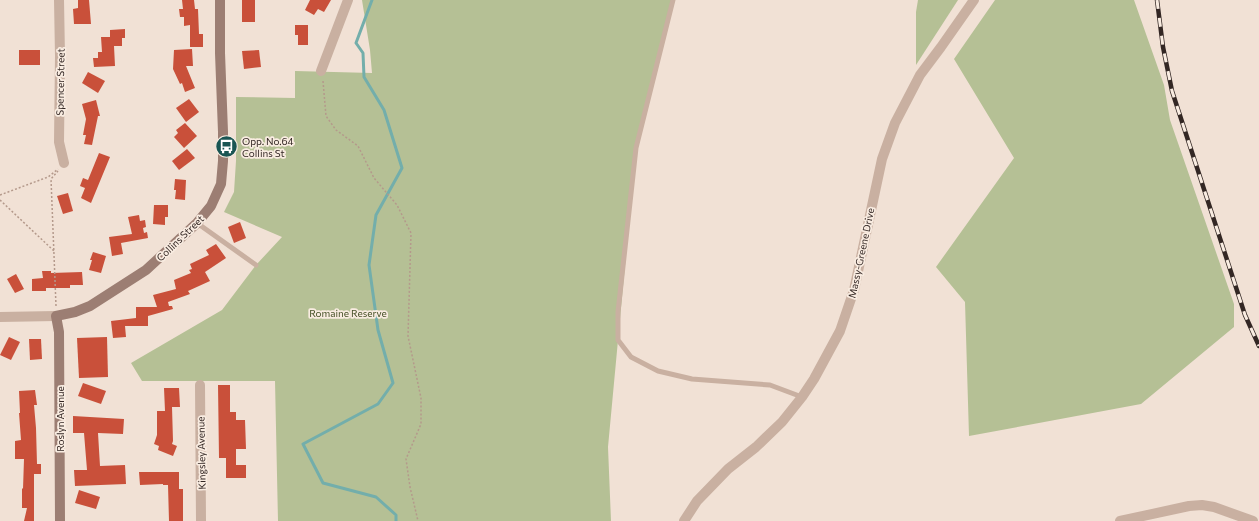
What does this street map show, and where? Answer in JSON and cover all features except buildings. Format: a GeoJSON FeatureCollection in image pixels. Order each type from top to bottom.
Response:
{"type":"FeatureCollection","features":[{"type":"Feature","properties":{"kind":"street","name":"Spencer Street"},"geometry":{"type":"LineString","coordinates":[[59,0],[59,142],[64,163]]}},
{"type":"Feature","properties":{"kind":"street","name":"Collins Street"},"geometry":{"type":"LineString","coordinates":[[0,317],[56,316],[74,312],[90,306],[146,270],[197,223],[211,206],[221,184],[223,132],[220,53],[220,0]]}},
{"type":"Feature","properties":{"kind":"street"},"geometry":{"type":"LineString","coordinates":[[322,71],[348,0]]}},
{"type":"Feature","properties":{"kind":"street","name":"Massy-Greene Drive"},"geometry":{"type":"LineString","coordinates":[[684,521],[697,502],[728,469],[756,447],[782,422],[814,379],[840,331],[854,290],[882,159],[895,123],[920,76],[974,0]]}},
{"type":"Feature","properties":{"kind":"street","name":"Roslyn Avenue"},"geometry":{"type":"LineString","coordinates":[[56,316],[59,332],[60,521]]}},
{"type":"Feature","properties":{"kind":"street","name":"Kingsley Avenue"},"geometry":{"type":"LineString","coordinates":[[200,385],[202,521]]}},
{"type":"Feature","properties":{"kind":"street"},"geometry":{"type":"LineString","coordinates":[[1120,521],[1189,506],[1202,505],[1214,507],[1253,521]]}},
{"type":"Feature","properties":{"kind":"lane"},"geometry":{"type":"LineString","coordinates":[[673,0],[636,148],[618,312],[618,340],[631,357],[658,371],[692,379],[770,385],[802,397]]}},
{"type":"Feature","properties":{"kind":"lane"},"geometry":{"type":"LineString","coordinates":[[197,223],[256,266]]}},
{"type":"Feature","properties":{"kind":"path"},"geometry":{"type":"LineString","coordinates":[[322,71],[326,116],[336,130],[358,146],[374,178],[397,205],[411,233],[408,336],[421,398],[421,424],[406,459],[410,487],[418,521]]}},
{"type":"Feature","properties":{"kind":"path"},"geometry":{"type":"LineString","coordinates":[[0,195],[48,176],[64,163]]}},
{"type":"Feature","properties":{"kind":"path"},"geometry":{"type":"LineString","coordinates":[[51,179],[56,316]]}},
{"type":"Feature","properties":{"kind":"path"},"geometry":{"type":"LineString","coordinates":[[0,200],[54,251]]}},
{"type":"Feature","properties":{"kind":"green space","name":"Romaine Reserve"},"geometry":{"type":"Polygon","coordinates":[[[362,0],[673,0],[636,148],[608,447],[611,521],[278,521],[275,381],[142,381],[131,363],[222,310],[256,265],[282,237],[224,212],[234,192],[236,161],[236,97],[295,98],[295,71],[372,73],[362,0]]]}},
{"type":"Feature","properties":{"kind":"green space"},"geometry":{"type":"Polygon","coordinates":[[[918,0],[958,0],[916,65],[916,12],[918,0]]]}},
{"type":"Feature","properties":{"kind":"green space"},"geometry":{"type":"Polygon","coordinates":[[[995,0],[1134,0],[1164,85],[1170,120],[1234,304],[1234,327],[1141,404],[969,436],[965,302],[936,267],[1014,158],[954,59],[995,0]]]}},
{"type":"Feature","properties":{"kind":"waterway"},"geometry":{"type":"LineString","coordinates":[[372,0],[356,43],[363,53],[364,77],[384,110],[402,168],[376,215],[369,265],[378,330],[393,383],[378,404],[303,444],[323,483],[376,497],[396,515],[396,521]]}},
{"type":"Feature","properties":{"kind":"railway"},"geometry":{"type":"LineString","coordinates":[[1157,0],[1163,47],[1172,91],[1245,315],[1259,346]]}},
{"type":"Feature","properties":{"kind":"place","name":"Opp. No.64 Collins St"},"geometry":{"type":"Point","coordinates":[226,147]}}]}
